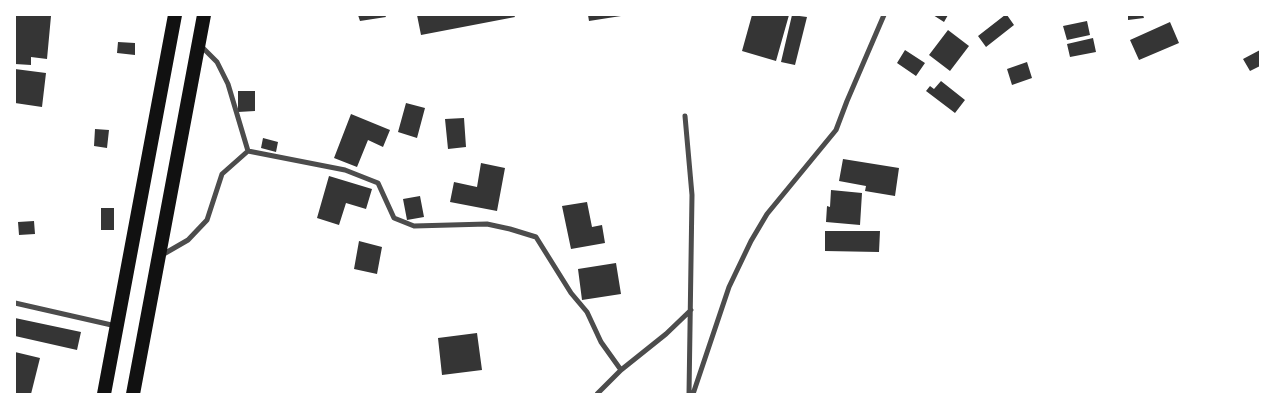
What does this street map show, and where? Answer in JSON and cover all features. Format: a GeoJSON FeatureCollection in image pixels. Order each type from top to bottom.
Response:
{"type":"FeatureCollection","features":[{"type":"Feature","properties":{"kind":"highway"},"geometry":{"type":"LineString","coordinates":[[104,394],[175,15]]}},
{"type":"Feature","properties":{"kind":"highway"},"geometry":{"type":"LineString","coordinates":[[133,394],[204,15]]}},
{"type":"Feature","properties":{"kind":"street"},"geometry":{"type":"LineString","coordinates":[[691,394],[729,288],[751,241],[767,214],[836,130],[884,15]]}},
{"type":"Feature","properties":{"kind":"street"},"geometry":{"type":"LineString","coordinates":[[199,44],[216,62],[228,84],[248,151]]}},
{"type":"Feature","properties":{"kind":"street"},"geometry":{"type":"LineString","coordinates":[[685,116],[692,195],[691,394]]}},
{"type":"Feature","properties":{"kind":"street"},"geometry":{"type":"LineString","coordinates":[[159,256],[188,240],[207,220],[222,174],[248,151]]}},
{"type":"Feature","properties":{"kind":"street"},"geometry":{"type":"LineString","coordinates":[[248,151],[345,170],[378,183],[394,218],[414,226],[487,224],[536,237],[571,293],[587,312],[601,342],[621,370]]}},
{"type":"Feature","properties":{"kind":"street"},"geometry":{"type":"LineString","coordinates":[[15,303],[116,326]]}},
{"type":"Feature","properties":{"kind":"street"},"geometry":{"type":"LineString","coordinates":[[597,394],[621,370],[666,334],[691,310]]}},
{"type":"Feature","properties":{"kind":"building"},"geometry":{"type":"Polygon","coordinates":[[[16,15],[51,16],[47,59],[31,57],[31,65],[15,64],[16,15]]]}},
{"type":"Feature","properties":{"kind":"building"},"geometry":{"type":"Polygon","coordinates":[[[358,15],[385,15],[386,17],[360,21],[358,15]]]}},
{"type":"Feature","properties":{"kind":"building"},"geometry":{"type":"Polygon","coordinates":[[[417,15],[514,15],[515,17],[421,35],[417,15]]]}},
{"type":"Feature","properties":{"kind":"building"},"geometry":{"type":"Polygon","coordinates":[[[588,15],[621,15],[621,16],[589,21],[588,15]]]}},
{"type":"Feature","properties":{"kind":"building"},"geometry":{"type":"Polygon","coordinates":[[[752,15],[789,15],[776,61],[742,51],[752,15]]]}},
{"type":"Feature","properties":{"kind":"building"},"geometry":{"type":"Polygon","coordinates":[[[792,15],[807,17],[795,65],[781,62],[792,15]]]}},
{"type":"Feature","properties":{"kind":"building"},"geometry":{"type":"Polygon","coordinates":[[[933,15],[948,15],[944,22],[933,15]]]}},
{"type":"Feature","properties":{"kind":"building"},"geometry":{"type":"Polygon","coordinates":[[[1005,15],[1014,25],[986,47],[978,36],[1005,15]]]}},
{"type":"Feature","properties":{"kind":"building"},"geometry":{"type":"Polygon","coordinates":[[[1128,15],[1143,15],[1144,18],[1128,20],[1128,15]]]}},
{"type":"Feature","properties":{"kind":"building"},"geometry":{"type":"Polygon","coordinates":[[[1087,21],[1090,35],[1067,40],[1063,26],[1087,21]]]}},
{"type":"Feature","properties":{"kind":"building"},"geometry":{"type":"Polygon","coordinates":[[[1170,22],[1179,43],[1139,60],[1130,40],[1170,22]]]}},
{"type":"Feature","properties":{"kind":"building"},"geometry":{"type":"Polygon","coordinates":[[[948,30],[969,46],[950,71],[929,55],[948,30]]]}},
{"type":"Feature","properties":{"kind":"building"},"geometry":{"type":"Polygon","coordinates":[[[1093,38],[1096,52],[1070,57],[1067,44],[1093,38]]]}},
{"type":"Feature","properties":{"kind":"building"},"geometry":{"type":"Polygon","coordinates":[[[118,42],[135,43],[135,55],[117,53],[118,42]]]}},
{"type":"Feature","properties":{"kind":"building"},"geometry":{"type":"Polygon","coordinates":[[[905,50],[925,63],[916,76],[897,63],[905,50]]]}},
{"type":"Feature","properties":{"kind":"building"},"geometry":{"type":"Polygon","coordinates":[[[1260,50],[1260,66],[1250,71],[1243,59],[1260,50]]]}},
{"type":"Feature","properties":{"kind":"building"},"geometry":{"type":"Polygon","coordinates":[[[1027,62],[1032,78],[1012,85],[1007,69],[1027,62]]]}},
{"type":"Feature","properties":{"kind":"building"},"geometry":{"type":"Polygon","coordinates":[[[15,69],[46,73],[42,107],[15,103],[15,69]]]}},
{"type":"Feature","properties":{"kind":"building"},"geometry":{"type":"Polygon","coordinates":[[[941,81],[965,100],[955,113],[926,91],[930,86],[934,89],[941,81]]]}},
{"type":"Feature","properties":{"kind":"building"},"geometry":{"type":"Polygon","coordinates":[[[238,91],[255,91],[255,111],[238,112],[238,91]]]}},
{"type":"Feature","properties":{"kind":"building"},"geometry":{"type":"Polygon","coordinates":[[[406,103],[425,108],[417,138],[398,132],[406,103]]]}},
{"type":"Feature","properties":{"kind":"building"},"geometry":{"type":"Polygon","coordinates":[[[351,114],[390,130],[383,147],[368,140],[357,167],[334,158],[351,114]]]}},
{"type":"Feature","properties":{"kind":"building"},"geometry":{"type":"Polygon","coordinates":[[[464,118],[466,147],[448,149],[445,119],[464,118]]]}},
{"type":"Feature","properties":{"kind":"building"},"geometry":{"type":"Polygon","coordinates":[[[95,129],[109,130],[107,148],[94,146],[95,129]]]}},
{"type":"Feature","properties":{"kind":"building"},"geometry":{"type":"Polygon","coordinates":[[[263,138],[278,142],[276,152],[261,148],[263,138]]]}},
{"type":"Feature","properties":{"kind":"building"},"geometry":{"type":"Polygon","coordinates":[[[843,159],[899,168],[895,196],[865,191],[866,186],[839,181],[843,159]]]}},
{"type":"Feature","properties":{"kind":"building"},"geometry":{"type":"Polygon","coordinates":[[[481,163],[505,168],[497,211],[450,202],[454,182],[477,187],[481,163]]]}},
{"type":"Feature","properties":{"kind":"building"},"geometry":{"type":"Polygon","coordinates":[[[329,176],[372,189],[366,209],[346,203],[339,225],[317,218],[329,176]]]}},
{"type":"Feature","properties":{"kind":"building"},"geometry":{"type":"Polygon","coordinates":[[[831,190],[862,193],[860,225],[826,222],[827,206],[830,207],[831,190]]]}},
{"type":"Feature","properties":{"kind":"building"},"geometry":{"type":"Polygon","coordinates":[[[420,196],[424,217],[407,220],[403,199],[420,196]]]}},
{"type":"Feature","properties":{"kind":"building"},"geometry":{"type":"Polygon","coordinates":[[[587,202],[592,227],[602,225],[605,243],[571,249],[562,206],[587,202]]]}},
{"type":"Feature","properties":{"kind":"building"},"geometry":{"type":"Polygon","coordinates":[[[101,208],[114,208],[114,230],[101,230],[101,208]]]}},
{"type":"Feature","properties":{"kind":"building"},"geometry":{"type":"Polygon","coordinates":[[[34,221],[35,234],[19,235],[18,222],[34,221]]]}},
{"type":"Feature","properties":{"kind":"building"},"geometry":{"type":"Polygon","coordinates":[[[825,231],[880,231],[879,252],[825,251],[825,231]]]}},
{"type":"Feature","properties":{"kind":"building"},"geometry":{"type":"Polygon","coordinates":[[[359,241],[382,247],[377,274],[354,269],[359,241]]]}},
{"type":"Feature","properties":{"kind":"building"},"geometry":{"type":"Polygon","coordinates":[[[616,263],[621,294],[582,300],[578,269],[616,263]]]}},
{"type":"Feature","properties":{"kind":"building"},"geometry":{"type":"Polygon","coordinates":[[[15,318],[81,332],[77,350],[15,336],[15,318]]]}},
{"type":"Feature","properties":{"kind":"building"},"geometry":{"type":"Polygon","coordinates":[[[477,333],[482,370],[442,375],[438,338],[477,333]]]}},
{"type":"Feature","properties":{"kind":"building"},"geometry":{"type":"Polygon","coordinates":[[[15,352],[40,358],[31,394],[15,394],[15,352]]]}}]}
